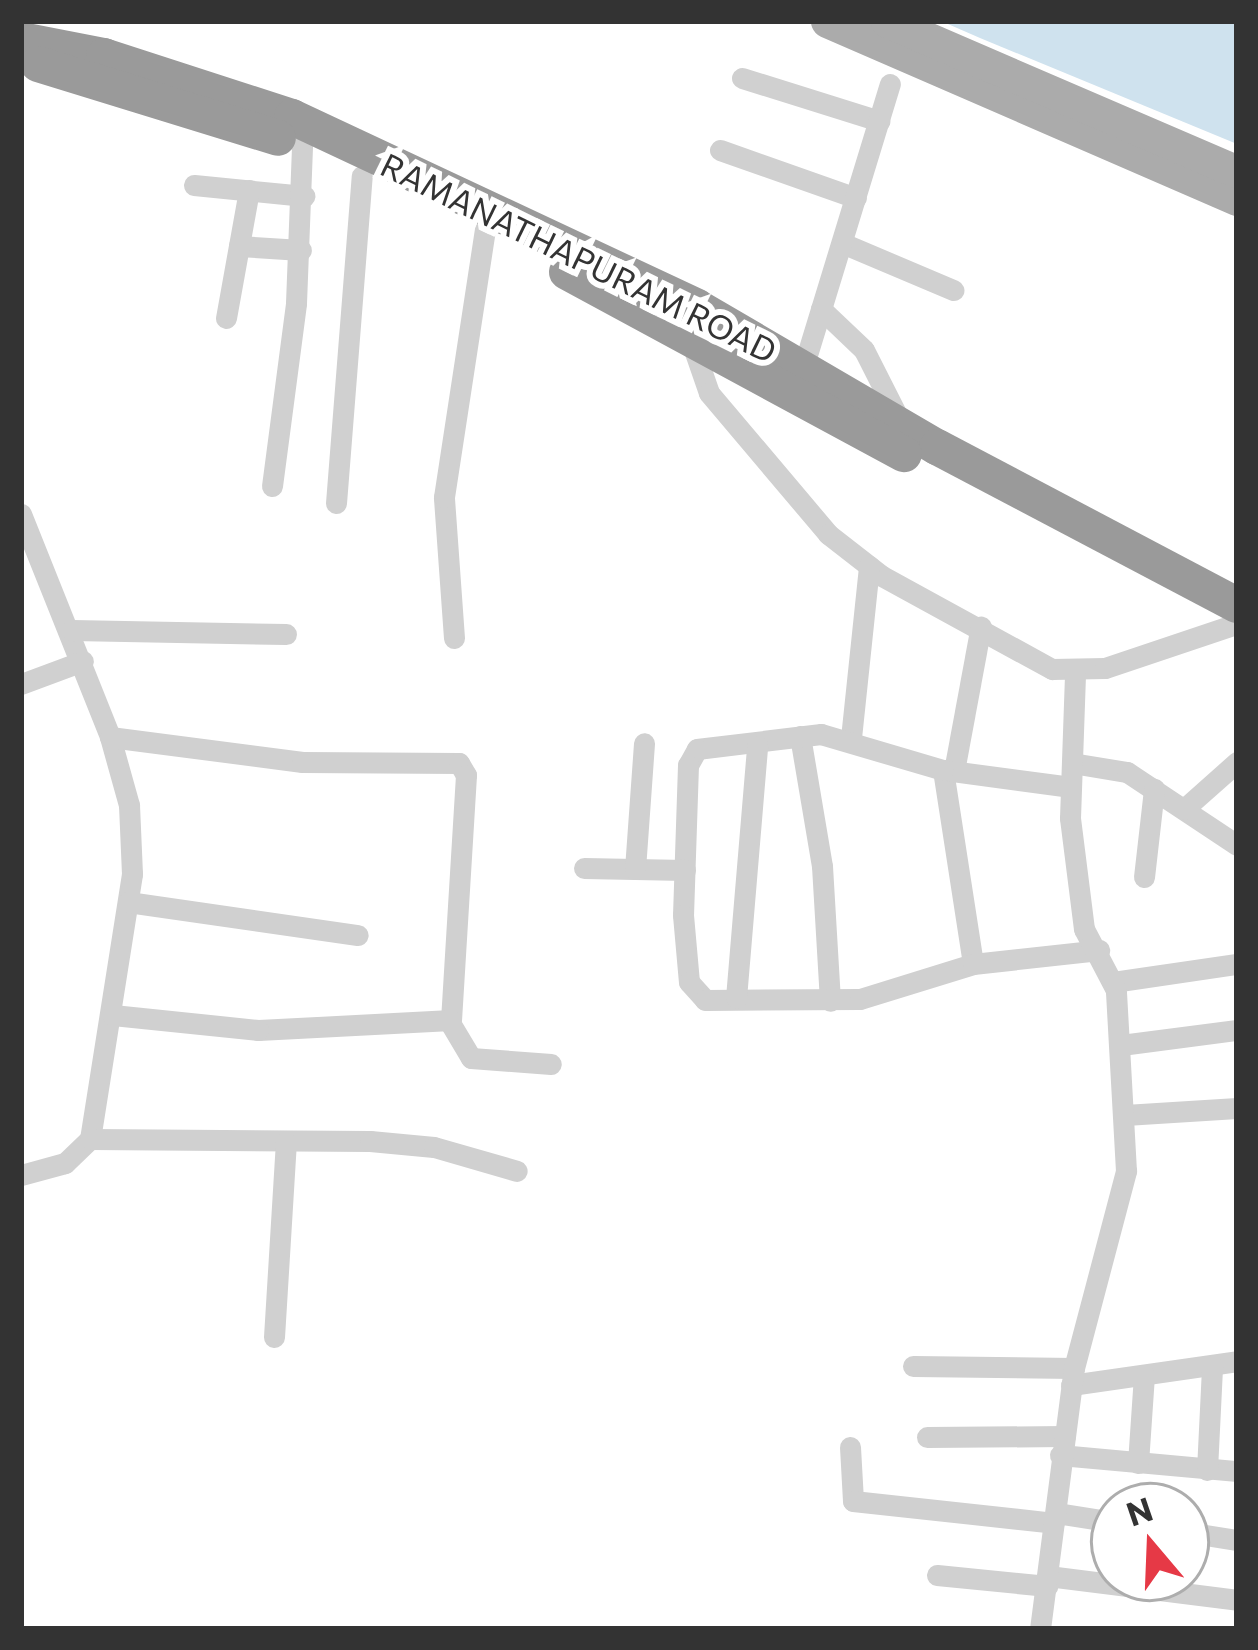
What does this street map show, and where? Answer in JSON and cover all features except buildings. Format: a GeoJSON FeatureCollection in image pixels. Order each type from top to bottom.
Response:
{"type":"FeatureCollection","features":[{"type":"Feature","properties":{"kind":"highway","name":"RAMANATHAPURAM ROAD"},"geometry":{"type":"LineString","coordinates":[[21,40],[104,56],[292,117],[693,324],[1236,619]]}},
{"type":"Feature","properties":{"kind":"highway","name":"RAMANATHAPURAM ROAD"},"geometry":{"type":"LineString","coordinates":[[21,59],[302,146],[693,324],[802,368],[1236,619]]}},
{"type":"Feature","properties":{"kind":"main road"},"geometry":{"type":"LineString","coordinates":[[827,21],[1237,200]]}},
{"type":"Feature","properties":{"kind":"main road"},"geometry":{"type":"LineString","coordinates":[[887,21],[1237,172]]}},
{"type":"Feature","properties":{"kind":"street"},"geometry":{"type":"LineString","coordinates":[[742,78],[879,122]]}},
{"type":"Feature","properties":{"kind":"street"},"geometry":{"type":"LineString","coordinates":[[802,368],[890,84]]}},
{"type":"Feature","properties":{"kind":"street"},"geometry":{"type":"LineString","coordinates":[[272,486],[301,250],[302,146]]}},
{"type":"Feature","properties":{"kind":"street"},"geometry":{"type":"LineString","coordinates":[[720,150],[856,198]]}},
{"type":"Feature","properties":{"kind":"street"},"geometry":{"type":"LineString","coordinates":[[336,503],[362,176]]}},
{"type":"Feature","properties":{"kind":"street"},"geometry":{"type":"LineString","coordinates":[[194,185],[304,196]]}},
{"type":"Feature","properties":{"kind":"street"},"geometry":{"type":"LineString","coordinates":[[226,318],[249,190]]}},
{"type":"Feature","properties":{"kind":"street"},"geometry":{"type":"LineString","coordinates":[[454,638],[442,527],[485,229]]}},
{"type":"Feature","properties":{"kind":"street"},"geometry":{"type":"LineString","coordinates":[[842,243],[952,290]]}},
{"type":"Feature","properties":{"kind":"street"},"geometry":{"type":"LineString","coordinates":[[239,246],[301,250]]}},
{"type":"Feature","properties":{"kind":"street"},"geometry":{"type":"LineString","coordinates":[[821,309],[864,350],[902,426]]}},
{"type":"Feature","properties":{"kind":"street"},"geometry":{"type":"LineString","coordinates":[[693,324],[709,394],[828,534],[869,566],[1052,669],[1075,674],[1236,619]]}},
{"type":"Feature","properties":{"kind":"street"},"geometry":{"type":"LineString","coordinates":[[21,514],[30,552],[72,630],[129,805],[128,902],[91,1139],[65,1163],[21,1175]]}},
{"type":"Feature","properties":{"kind":"street"},"geometry":{"type":"LineString","coordinates":[[851,738],[869,566]]}},
{"type":"Feature","properties":{"kind":"street"},"geometry":{"type":"LineString","coordinates":[[973,964],[949,771],[981,626]]}},
{"type":"Feature","properties":{"kind":"street"},"geometry":{"type":"LineString","coordinates":[[72,630],[286,634]]}},
{"type":"Feature","properties":{"kind":"street"},"geometry":{"type":"LineString","coordinates":[[21,684],[83,661]]}},
{"type":"Feature","properties":{"kind":"street"},"geometry":{"type":"LineString","coordinates":[[1040,1629],[1072,1376],[1126,1171],[1121,1045],[1113,982],[1082,920],[1071,788],[1075,674]]}},
{"type":"Feature","properties":{"kind":"street"},"geometry":{"type":"LineString","coordinates":[[800,736],[822,866],[830,1000]]}},
{"type":"Feature","properties":{"kind":"street"},"geometry":{"type":"LineString","coordinates":[[1071,788],[949,771],[851,738],[800,736],[757,746],[705,746],[692,754],[685,870],[692,991],[705,1000],[875,996],[973,964],[1099,950]]}},
{"type":"Feature","properties":{"kind":"street"},"geometry":{"type":"LineString","coordinates":[[110,737],[302,762],[463,766],[458,1006],[449,1021]]}},
{"type":"Feature","properties":{"kind":"street"},"geometry":{"type":"LineString","coordinates":[[635,869],[644,743]]}},
{"type":"Feature","properties":{"kind":"street"},"geometry":{"type":"LineString","coordinates":[[736,998],[757,746]]}},
{"type":"Feature","properties":{"kind":"street"},"geometry":{"type":"LineString","coordinates":[[1184,809],[1237,762]]}},
{"type":"Feature","properties":{"kind":"street"},"geometry":{"type":"LineString","coordinates":[[1072,763],[1108,764],[1232,837]]}},
{"type":"Feature","properties":{"kind":"street"},"geometry":{"type":"LineString","coordinates":[[1144,877],[1154,789]]}},
{"type":"Feature","properties":{"kind":"street"},"geometry":{"type":"LineString","coordinates":[[584,868],[685,870]]}},
{"type":"Feature","properties":{"kind":"street"},"geometry":{"type":"LineString","coordinates":[[128,902],[358,935]]}},
{"type":"Feature","properties":{"kind":"street"},"geometry":{"type":"LineString","coordinates":[[1113,982],[1237,964]]}},
{"type":"Feature","properties":{"kind":"street"},"geometry":{"type":"LineString","coordinates":[[113,1015],[258,1030],[449,1021]]}},
{"type":"Feature","properties":{"kind":"street"},"geometry":{"type":"LineString","coordinates":[[449,1021],[472,1058],[551,1064]]}},
{"type":"Feature","properties":{"kind":"street"},"geometry":{"type":"LineString","coordinates":[[1121,1045],[1237,1030]]}},
{"type":"Feature","properties":{"kind":"street"},"geometry":{"type":"LineString","coordinates":[[1125,1115],[1237,1108]]}},
{"type":"Feature","properties":{"kind":"street"},"geometry":{"type":"LineString","coordinates":[[91,1139],[434,1148],[517,1171]]}},
{"type":"Feature","properties":{"kind":"street"},"geometry":{"type":"LineString","coordinates":[[274,1337],[286,1142]]}},
{"type":"Feature","properties":{"kind":"street"},"geometry":{"type":"LineString","coordinates":[[913,1366],[1072,1376],[1144,1375],[1237,1360]]}},
{"type":"Feature","properties":{"kind":"street"},"geometry":{"type":"LineString","coordinates":[[1207,1470],[1212,1366]]}},
{"type":"Feature","properties":{"kind":"street"},"geometry":{"type":"LineString","coordinates":[[1138,1463],[1144,1375]]}},
{"type":"Feature","properties":{"kind":"street"},"geometry":{"type":"LineString","coordinates":[[927,1437],[1063,1445],[1138,1463],[1237,1471]]}},
{"type":"Feature","properties":{"kind":"street"},"geometry":{"type":"LineString","coordinates":[[850,1447],[853,1501],[1090,1520]]}},
{"type":"Feature","properties":{"kind":"street"},"geometry":{"type":"LineString","coordinates":[[937,1575],[1237,1600]]}},
{"type":"Feature","properties":{"kind":"water"},"geometry":{"type":"Polygon","coordinates":[[[941,21],[1237,21],[1237,144],[980,38],[941,21]]]}}]}
